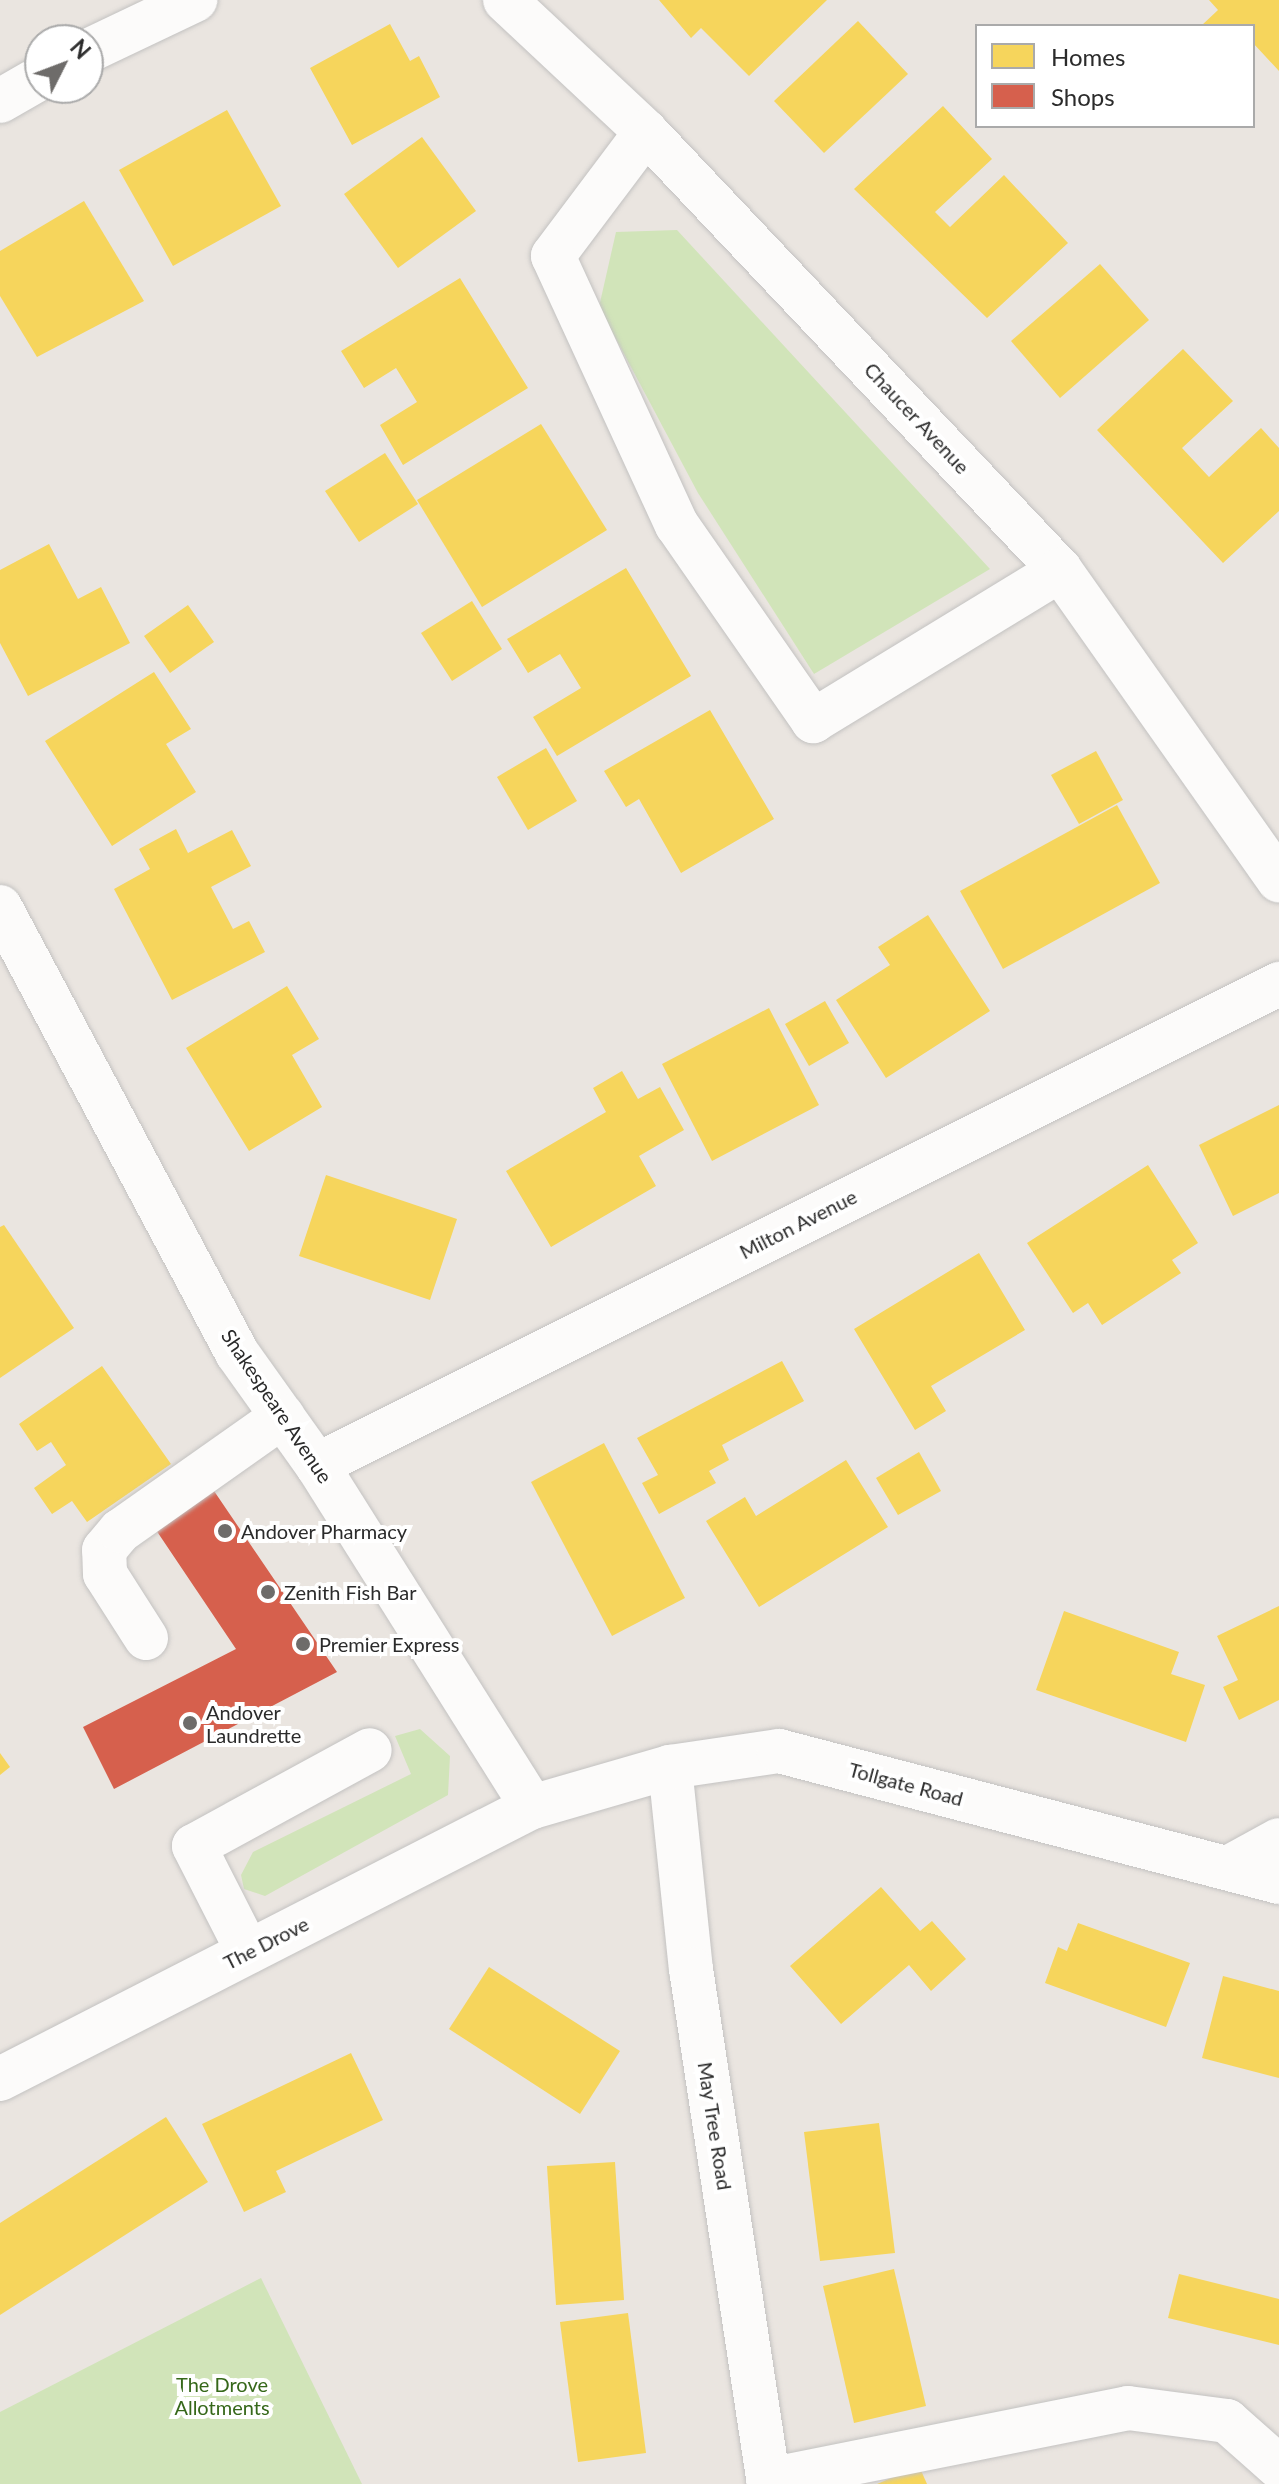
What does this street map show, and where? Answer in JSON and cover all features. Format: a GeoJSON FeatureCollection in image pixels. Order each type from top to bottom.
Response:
{"type":"FeatureCollection","features":[{"type":"Feature","properties":{"kind":"street"},"geometry":{"type":"LineString","coordinates":[[104,43],[195,0]]}},
{"type":"Feature","properties":{"kind":"street","name":"Chaucer Avenue"},"geometry":{"type":"LineString","coordinates":[[505,0],[646,132],[1060,570],[1279,880]]}},
{"type":"Feature","properties":{"kind":"street"},"geometry":{"type":"LineString","coordinates":[[0,101],[24,87]]}},
{"type":"Feature","properties":{"kind":"street"},"geometry":{"type":"LineString","coordinates":[[646,132],[553,256],[677,525],[813,721],[1060,570]]}},
{"type":"Feature","properties":{"kind":"street","name":"Shakespeare Avenue"},"geometry":{"type":"LineString","coordinates":[[0,907],[237,1353],[317,1465],[532,1807]]}},
{"type":"Feature","properties":{"kind":"street","name":"Milton Avenue"},"geometry":{"type":"LineString","coordinates":[[317,1465],[1279,984]]}},
{"type":"Feature","properties":{"kind":"street"},"geometry":{"type":"LineString","coordinates":[[146,1638],[105,1574],[104,1550],[120,1531],[283,1416]]}},
{"type":"Feature","properties":{"kind":"street"},"geometry":{"type":"LineString","coordinates":[[248,1952],[194,1846],[370,1750]]}},
{"type":"Feature","properties":{"kind":"street","name":"Tollgate Road"},"geometry":{"type":"LineString","coordinates":[[532,1807],[670,1767],[779,1751],[1279,1882]]}},
{"type":"Feature","properties":{"kind":"street","name":"May Tree Road"},"geometry":{"type":"LineString","coordinates":[[670,1767],[691,1969],[768,2482]]}},
{"type":"Feature","properties":{"kind":"street","name":"The Drove"},"geometry":{"type":"LineString","coordinates":[[0,2079],[532,1807]]}},
{"type":"Feature","properties":{"kind":"street"},"geometry":{"type":"LineString","coordinates":[[1228,1868],[1279,1840]]}},
{"type":"Feature","properties":{"kind":"street"},"geometry":{"type":"LineString","coordinates":[[768,2482],[1128,2408],[1227,2421],[1279,2467]]}},
{"type":"Feature","properties":{"kind":"green space"},"geometry":{"type":"Polygon","coordinates":[[[677,230],[990,569],[814,674],[698,493],[599,307],[616,232],[677,230]]]}},
{"type":"Feature","properties":{"kind":"green space"},"geometry":{"type":"Polygon","coordinates":[[[420,1729],[450,1756],[448,1795],[265,1896],[244,1889],[241,1875],[253,1852],[411,1774],[395,1736],[420,1729]]]}},
{"type":"Feature","properties":{"kind":"green space","name":"The Drove Allotments"},"geometry":{"type":"Polygon","coordinates":[[[261,2278],[362,2484],[0,2484],[0,2412],[261,2278]]]}},
{"type":"Feature","properties":{"kind":"building: Homes"},"geometry":{"type":"Polygon","coordinates":[[[659,0],[827,0],[749,76],[701,28],[691,38],[659,0]]]}},
{"type":"Feature","properties":{"kind":"building: Homes"},"geometry":{"type":"Polygon","coordinates":[[[1209,0],[1279,0],[1279,71],[1255,45],[1255,24],[1203,24],[1218,10],[1209,0]]]}},
{"type":"Feature","properties":{"kind":"building: Homes"},"geometry":{"type":"Polygon","coordinates":[[[858,21],[908,74],[824,153],[774,101],[858,21]]]}},
{"type":"Feature","properties":{"kind":"building: Homes"},"geometry":{"type":"Polygon","coordinates":[[[390,24],[410,61],[419,56],[440,97],[352,145],[310,68],[390,24]]]}},
{"type":"Feature","properties":{"kind":"building: Homes"},"geometry":{"type":"Polygon","coordinates":[[[943,106],[992,159],[935,212],[950,227],[1004,175],[1068,243],[987,318],[854,189],[943,106]]]}},
{"type":"Feature","properties":{"kind":"building: Homes"},"geometry":{"type":"Polygon","coordinates":[[[227,110],[281,206],[173,266],[119,170],[227,110]]]}},
{"type":"Feature","properties":{"kind":"building: Homes"},"geometry":{"type":"Polygon","coordinates":[[[422,137],[476,211],[398,268],[344,194],[422,137]]]}},
{"type":"Feature","properties":{"kind":"building: Homes"},"geometry":{"type":"Polygon","coordinates":[[[84,201],[144,301],[37,357],[0,296],[0,251],[84,201]]]}},
{"type":"Feature","properties":{"kind":"building: Homes"},"geometry":{"type":"Polygon","coordinates":[[[1100,264],[1149,320],[1060,398],[1011,341],[1100,264]]]}},
{"type":"Feature","properties":{"kind":"building: Homes"},"geometry":{"type":"Polygon","coordinates":[[[460,278],[528,388],[403,465],[380,425],[417,402],[396,368],[364,388],[341,351],[460,278]]]}},
{"type":"Feature","properties":{"kind":"building: Homes"},"geometry":{"type":"Polygon","coordinates":[[[1183,349],[1233,401],[1182,448],[1209,477],[1261,428],[1279,448],[1279,511],[1223,563],[1097,430],[1183,349]]]}},
{"type":"Feature","properties":{"kind":"building: Homes"},"geometry":{"type":"Polygon","coordinates":[[[541,424],[607,530],[482,607],[417,500],[541,424]]]}},
{"type":"Feature","properties":{"kind":"building: Homes"},"geometry":{"type":"Polygon","coordinates":[[[385,453],[418,504],[359,542],[325,491],[385,453]]]}},
{"type":"Feature","properties":{"kind":"building: Homes"},"geometry":{"type":"Polygon","coordinates":[[[49,544],[78,599],[101,587],[130,643],[28,696],[0,643],[0,570],[49,544]]]}},
{"type":"Feature","properties":{"kind":"building: Homes"},"geometry":{"type":"Polygon","coordinates":[[[626,568],[691,676],[557,756],[533,717],[581,688],[560,654],[528,673],[507,639],[626,568]]]}},
{"type":"Feature","properties":{"kind":"building: Homes"},"geometry":{"type":"Polygon","coordinates":[[[472,601],[502,649],[452,681],[421,633],[472,601]]]}},
{"type":"Feature","properties":{"kind":"building: Homes"},"geometry":{"type":"Polygon","coordinates":[[[188,605],[214,642],[170,673],[144,636],[188,605]]]}},
{"type":"Feature","properties":{"kind":"building: Homes"},"geometry":{"type":"Polygon","coordinates":[[[154,672],[191,729],[166,744],[196,792],[112,846],[45,741],[154,672]]]}},
{"type":"Feature","properties":{"kind":"building: Homes"},"geometry":{"type":"Polygon","coordinates":[[[710,710],[774,819],[681,873],[639,799],[626,807],[604,771],[710,710]]]}},
{"type":"Feature","properties":{"kind":"building: Homes"},"geometry":{"type":"Polygon","coordinates":[[[546,748],[577,801],[528,830],[497,777],[546,748]]]}},
{"type":"Feature","properties":{"kind":"building: Homes"},"geometry":{"type":"Polygon","coordinates":[[[1096,751],[1123,800],[1079,824],[1051,775],[1096,751]]]}},
{"type":"Feature","properties":{"kind":"building: Homes"},"geometry":{"type":"Polygon","coordinates":[[[1117,805],[1160,883],[1003,969],[960,891],[1117,805]]]}},
{"type":"Feature","properties":{"kind":"building: Homes"},"geometry":{"type":"Polygon","coordinates":[[[176,829],[188,853],[232,830],[251,866],[211,887],[233,929],[249,921],[265,952],[172,1000],[114,889],[150,869],[139,849],[176,829]]]}},
{"type":"Feature","properties":{"kind":"building: Homes"},"geometry":{"type":"Polygon","coordinates":[[[928,915],[990,1011],[886,1078],[836,1000],[890,965],[878,947],[928,915]]]}},
{"type":"Feature","properties":{"kind":"building: Homes"},"geometry":{"type":"Polygon","coordinates":[[[287,986],[319,1039],[292,1055],[322,1107],[249,1151],[186,1048],[287,986]]]}},
{"type":"Feature","properties":{"kind":"building: Homes"},"geometry":{"type":"Polygon","coordinates":[[[825,1001],[849,1043],[809,1066],[785,1024],[825,1001]]]}},
{"type":"Feature","properties":{"kind":"building: Homes"},"geometry":{"type":"Polygon","coordinates":[[[769,1008],[819,1105],[712,1161],[662,1064],[769,1008]]]}},
{"type":"Feature","properties":{"kind":"building: Homes"},"geometry":{"type":"Polygon","coordinates":[[[622,1071],[638,1099],[660,1087],[684,1130],[639,1156],[656,1186],[551,1247],[506,1171],[606,1112],[593,1088],[622,1071]]]}},
{"type":"Feature","properties":{"kind":"building: Homes"},"geometry":{"type":"Polygon","coordinates":[[[1279,1105],[1279,1193],[1233,1216],[1199,1145],[1279,1105]]]}},
{"type":"Feature","properties":{"kind":"building: Homes"},"geometry":{"type":"Polygon","coordinates":[[[1148,1165],[1198,1243],[1172,1260],[1181,1273],[1102,1325],[1088,1303],[1073,1313],[1027,1243],[1148,1165]]]}},
{"type":"Feature","properties":{"kind":"building: Homes"},"geometry":{"type":"Polygon","coordinates":[[[326,1175],[457,1219],[430,1300],[299,1256],[326,1175]]]}},
{"type":"Feature","properties":{"kind":"building: Homes"},"geometry":{"type":"Polygon","coordinates":[[[4,1225],[74,1328],[0,1378],[0,1227],[4,1225]]]}},
{"type":"Feature","properties":{"kind":"building: Homes"},"geometry":{"type":"Polygon","coordinates":[[[979,1253],[1025,1330],[931,1386],[946,1411],[915,1430],[854,1329],[979,1253]]]}},
{"type":"Feature","properties":{"kind":"building: Homes"},"geometry":{"type":"Polygon","coordinates":[[[782,1361],[804,1401],[722,1445],[729,1460],[709,1471],[716,1483],[659,1514],[642,1483],[658,1475],[637,1438],[782,1361]]]}},
{"type":"Feature","properties":{"kind":"building: Homes"},"geometry":{"type":"Polygon","coordinates":[[[102,1366],[171,1464],[87,1522],[72,1501],[52,1514],[34,1488],[66,1465],[51,1442],[37,1451],[19,1424],[102,1366]]]}},
{"type":"Feature","properties":{"kind":"building: Homes"},"geometry":{"type":"Polygon","coordinates":[[[604,1443],[685,1598],[612,1636],[531,1482],[604,1443]]]}},
{"type":"Feature","properties":{"kind":"building: Homes"},"geometry":{"type":"Polygon","coordinates":[[[919,1452],[941,1491],[898,1515],[876,1478],[919,1452]]]}},
{"type":"Feature","properties":{"kind":"building: Homes"},"geometry":{"type":"Polygon","coordinates":[[[846,1460],[888,1527],[759,1607],[706,1521],[745,1497],[756,1516],[846,1460]]]}},
{"type":"Feature","properties":{"kind":"building: Homes"},"geometry":{"type":"Polygon","coordinates":[[[1279,1606],[1279,1700],[1239,1720],[1223,1687],[1238,1680],[1217,1636],[1279,1606]]]}},
{"type":"Feature","properties":{"kind":"building: Homes"},"geometry":{"type":"Polygon","coordinates":[[[1064,1611],[1179,1652],[1171,1674],[1205,1685],[1186,1742],[1036,1690],[1064,1611]]]}},
{"type":"Feature","properties":{"kind":"building: Homes"},"geometry":{"type":"Polygon","coordinates":[[[0,1753],[10,1767],[0,1775],[0,1753]]]}},
{"type":"Feature","properties":{"kind":"building: Homes"},"geometry":{"type":"Polygon","coordinates":[[[881,1887],[920,1931],[932,1921],[966,1959],[931,1991],[909,1965],[841,2024],[790,1966],[881,1887]]]}},
{"type":"Feature","properties":{"kind":"building: Homes"},"geometry":{"type":"Polygon","coordinates":[[[1078,1923],[1190,1963],[1166,2027],[1045,1983],[1058,1947],[1067,1951],[1078,1923]]]}},
{"type":"Feature","properties":{"kind":"building: Homes"},"geometry":{"type":"Polygon","coordinates":[[[489,1967],[620,2051],[580,2114],[449,2029],[489,1967]]]}},
{"type":"Feature","properties":{"kind":"building: Homes"},"geometry":{"type":"Polygon","coordinates":[[[1223,1976],[1279,1991],[1279,2078],[1202,2058],[1223,1976]]]}},
{"type":"Feature","properties":{"kind":"building: Homes"},"geometry":{"type":"Polygon","coordinates":[[[351,2053],[383,2120],[276,2171],[286,2192],[244,2212],[202,2124],[351,2053]]]}},
{"type":"Feature","properties":{"kind":"building: Homes"},"geometry":{"type":"Polygon","coordinates":[[[166,2117],[208,2182],[0,2315],[0,2223],[166,2117]]]}},
{"type":"Feature","properties":{"kind":"building: Homes"},"geometry":{"type":"Polygon","coordinates":[[[879,2123],[895,2253],[820,2261],[804,2132],[879,2123]]]}},
{"type":"Feature","properties":{"kind":"building: Homes"},"geometry":{"type":"Polygon","coordinates":[[[615,2162],[624,2300],[556,2305],[547,2166],[615,2162]]]}},
{"type":"Feature","properties":{"kind":"building: Homes"},"geometry":{"type":"Polygon","coordinates":[[[894,2269],[926,2406],[854,2423],[823,2286],[894,2269]]]}},
{"type":"Feature","properties":{"kind":"building: Homes"},"geometry":{"type":"Polygon","coordinates":[[[1179,2274],[1279,2299],[1279,2345],[1168,2318],[1179,2274]]]}},
{"type":"Feature","properties":{"kind":"building: Homes"},"geometry":{"type":"Polygon","coordinates":[[[628,2313],[646,2453],[578,2462],[560,2322],[628,2313]]]}},
{"type":"Feature","properties":{"kind":"building: Homes"},"geometry":{"type":"Polygon","coordinates":[[[919,2466],[927,2484],[877,2484],[919,2466]]]}},
{"type":"Feature","properties":{"kind":"building: Shops"},"geometry":{"type":"Polygon","coordinates":[[[212,1488],[337,1672],[114,1789],[83,1727],[236,1649],[154,1527],[212,1488]]]}},
{"type":"Feature","properties":{"kind":"place","name":"Andover Pharmacy"},"geometry":{"type":"Point","coordinates":[225,1531]}},
{"type":"Feature","properties":{"kind":"place","name":"Zenith Fish Bar"},"geometry":{"type":"Point","coordinates":[268,1592]}},
{"type":"Feature","properties":{"kind":"place","name":"Premier Express"},"geometry":{"type":"Point","coordinates":[303,1644]}},
{"type":"Feature","properties":{"kind":"place","name":"Andover Laundrette"},"geometry":{"type":"Point","coordinates":[190,1723]}}]}
